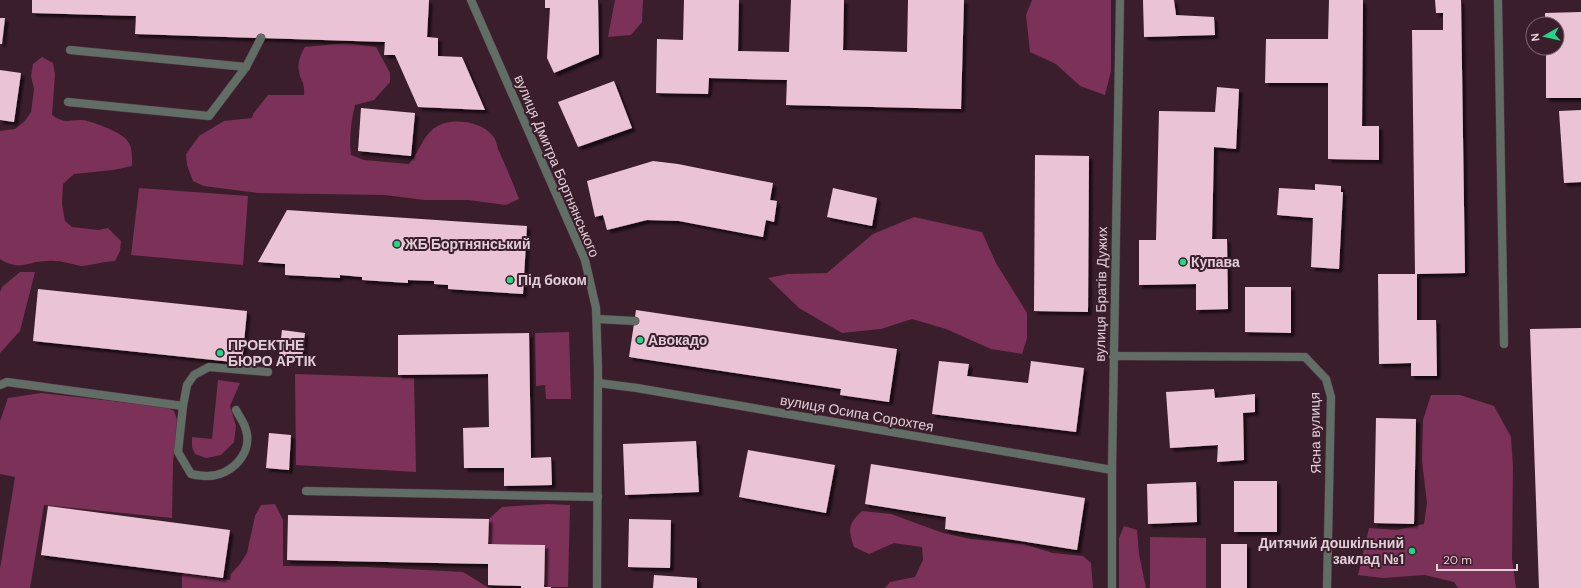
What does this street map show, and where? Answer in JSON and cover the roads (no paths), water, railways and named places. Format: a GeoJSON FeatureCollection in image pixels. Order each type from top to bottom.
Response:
{"type":"FeatureCollection","features":[{"type":"Feature","properties":{"kind":"street","name":"вулиця Дмитра Бортнянського"},"geometry":{"type":"LineString","coordinates":[[471,0],[585,260],[597,318],[597,588]]}},
{"type":"Feature","properties":{"kind":"street","name":"вулиця Братів Дужих"},"geometry":{"type":"LineString","coordinates":[[1112,588],[1113,356],[1120,0]]}},
{"type":"Feature","properties":{"kind":"street"},"geometry":{"type":"LineString","coordinates":[[1498,0],[1504,344]]}},
{"type":"Feature","properties":{"kind":"street"},"geometry":{"type":"LineString","coordinates":[[68,102],[209,116],[246,67],[261,38]]}},
{"type":"Feature","properties":{"kind":"street"},"geometry":{"type":"LineString","coordinates":[[70,50],[246,67]]}},
{"type":"Feature","properties":{"kind":"street"},"geometry":{"type":"LineString","coordinates":[[597,318],[634,321]]}},
{"type":"Feature","properties":{"kind":"street","name":"Ясна вулиця"},"geometry":{"type":"LineString","coordinates":[[1113,356],[1304,357],[1326,379],[1331,397],[1327,588]]}},
{"type":"Feature","properties":{"kind":"street"},"geometry":{"type":"LineString","coordinates":[[236,410],[246,428],[247,446],[240,461],[226,472],[207,477],[191,474],[178,452],[183,406],[187,386],[194,375],[209,367],[268,372]]}},
{"type":"Feature","properties":{"kind":"street"},"geometry":{"type":"LineString","coordinates":[[0,385],[7,382],[183,406]]}},
{"type":"Feature","properties":{"kind":"street","name":"вулиця Осипа Сорохтея"},"geometry":{"type":"LineString","coordinates":[[598,383],[637,388],[1112,470]]}},
{"type":"Feature","properties":{"kind":"street"},"geometry":{"type":"LineString","coordinates":[[306,491],[598,496]]}},
{"type":"Feature","properties":{"kind":"place","name":"ЖБ Бортнянський"},"geometry":{"type":"Point","coordinates":[397,244]}},
{"type":"Feature","properties":{"kind":"place","name":"Купава"},"geometry":{"type":"Point","coordinates":[1183,262]}},
{"type":"Feature","properties":{"kind":"place","name":"Під боком"},"geometry":{"type":"Point","coordinates":[510,280]}},
{"type":"Feature","properties":{"kind":"place","name":"Авокадо"},"geometry":{"type":"Point","coordinates":[640,340]}},
{"type":"Feature","properties":{"kind":"place","name":"ПРОЕКТНЕ БЮРО АРТІК"},"geometry":{"type":"Point","coordinates":[220,353]}},
{"type":"Feature","properties":{"kind":"place","name":"Дитячий дошкільний заклад №1"},"geometry":{"type":"Point","coordinates":[1412,551]}}]}
